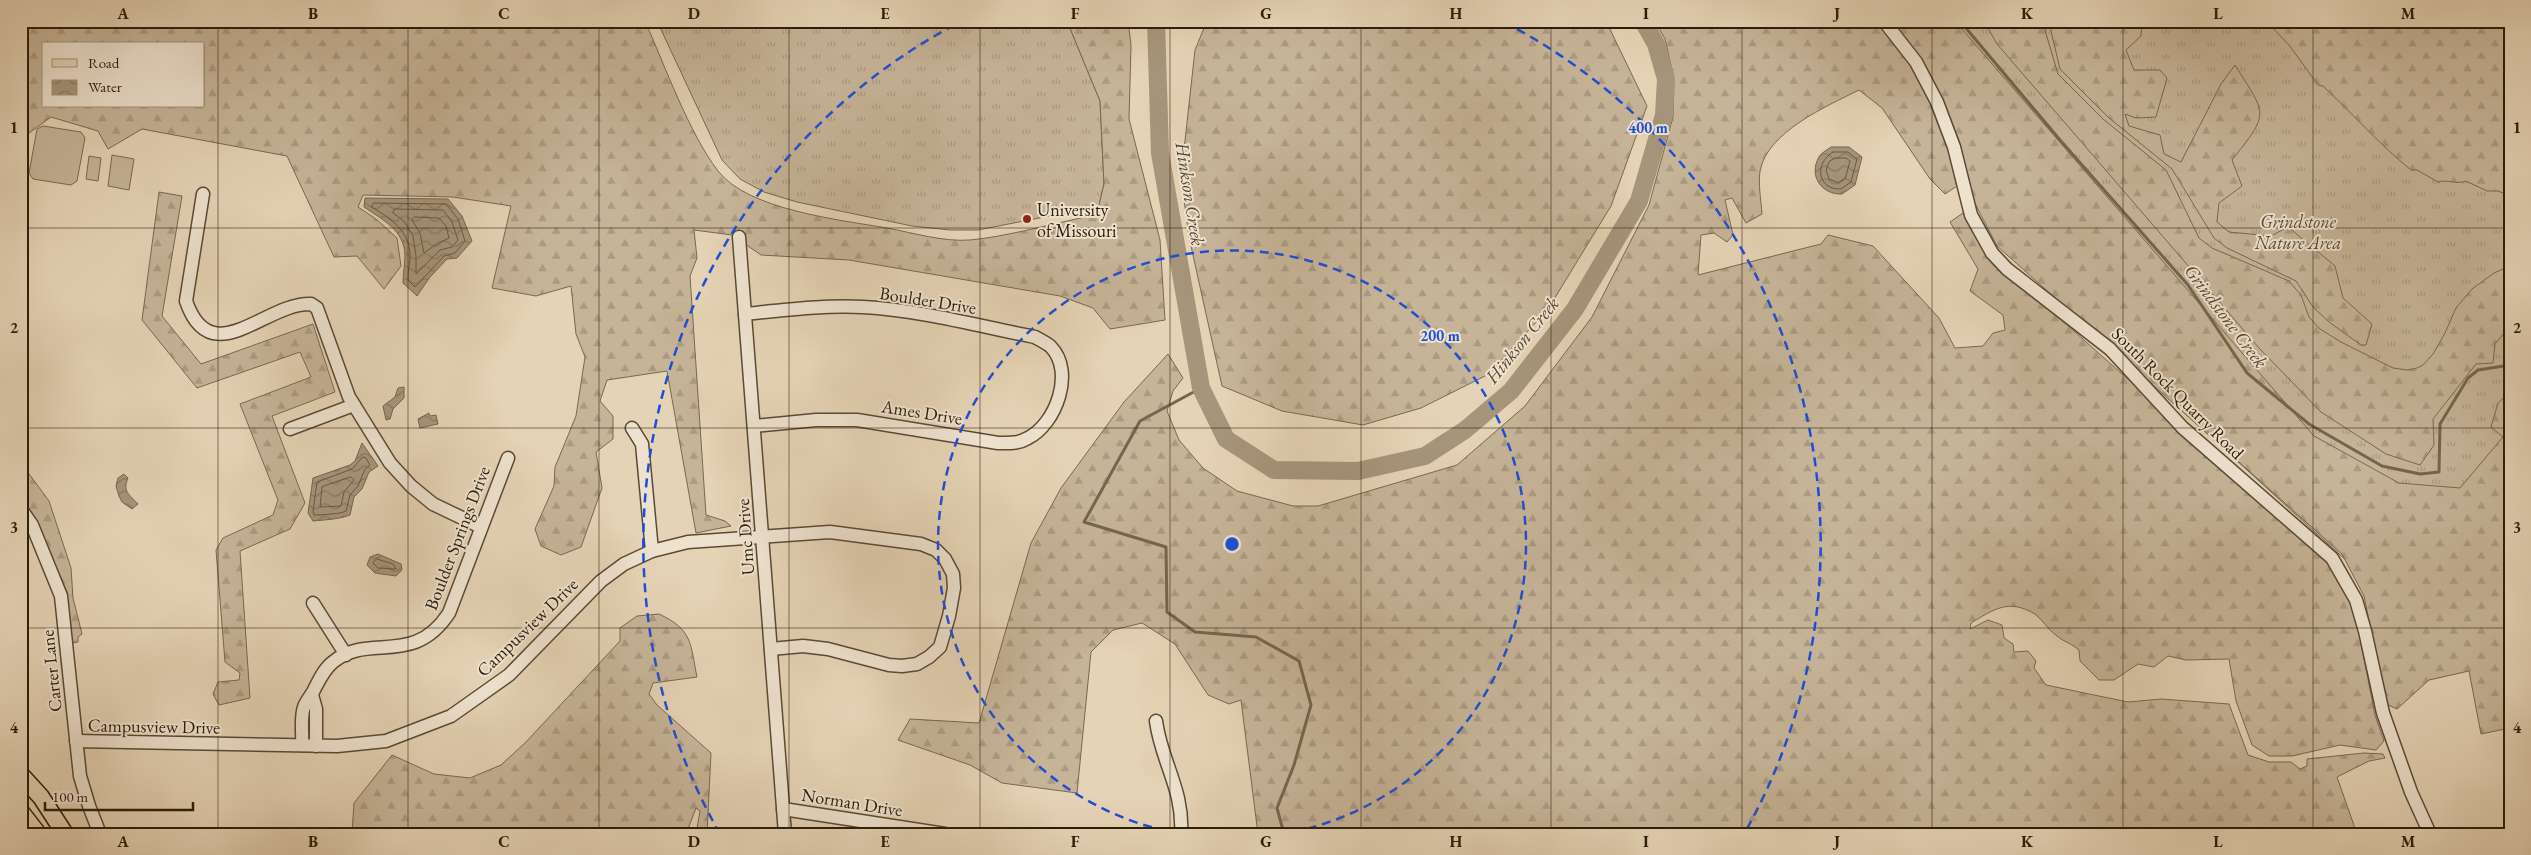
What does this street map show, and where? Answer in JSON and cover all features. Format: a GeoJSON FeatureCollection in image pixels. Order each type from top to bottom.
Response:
{"type":"FeatureCollection","features":[{"type":"Feature","properties":{"kind":"main road"},"geometry":{"type":"LineString","coordinates":[[21,775],[41,797],[65,834]]}},
{"type":"Feature","properties":{"kind":"main road"},"geometry":{"type":"LineString","coordinates":[[21,812],[38,834]]}},
{"type":"Feature","properties":{"kind":"street","name":"South Rock Quarry Road"},"geometry":{"type":"LineString","coordinates":[[1884,21],[1916,62],[1937,102],[1954,147],[1971,215],[1992,252],[2014,274],[2110,349],[2183,428],[2332,558],[2356,600],[2365,631],[2383,713],[2410,792],[2430,834]]}},
{"type":"Feature","properties":{"kind":"street"},"geometry":{"type":"LineString","coordinates":[[203,194],[186,301],[192,317],[198,326],[208,332],[226,334],[297,306],[311,304],[320,313],[341,378],[354,405],[390,463],[411,486],[433,504],[481,527]]}},
{"type":"Feature","properties":{"kind":"street","name":"Umc Drive"},"geometry":{"type":"LineString","coordinates":[[739,237],[785,834]]}},
{"type":"Feature","properties":{"kind":"street","name":"Boulder Drive"},"geometry":{"type":"LineString","coordinates":[[745,314],[833,307],[864,307],[898,311],[1035,336],[1051,346],[1060,360],[1063,380],[1061,394]]}},
{"type":"Feature","properties":{"kind":"street","name":"Ames Drive"},"geometry":{"type":"LineString","coordinates":[[754,426],[816,420],[857,420],[998,443],[1014,443],[1029,438],[1044,424],[1061,394]]}},
{"type":"Feature","properties":{"kind":"street"},"geometry":{"type":"LineString","coordinates":[[290,429],[354,405]]}},
{"type":"Feature","properties":{"kind":"street"},"geometry":{"type":"LineString","coordinates":[[632,428],[642,444],[652,551]]}},
{"type":"Feature","properties":{"kind":"street","name":"Boulder Springs Drive"},"geometry":{"type":"LineString","coordinates":[[302,746],[304,708],[324,672],[334,661],[346,655],[409,645],[424,640],[439,629],[449,613],[508,458]]}},
{"type":"Feature","properties":{"kind":"street","name":"Carter Lane"},"geometry":{"type":"LineString","coordinates":[[21,510],[32,525],[61,596],[80,776],[100,834]]}},
{"type":"Feature","properties":{"kind":"street","name":"Campusview Drive"},"geometry":{"type":"LineString","coordinates":[[76,741],[316,746],[386,741],[452,716],[509,675],[601,582],[624,564],[652,551],[688,542],[830,532],[921,544],[936,550],[945,559],[952,574],[954,588],[950,616],[940,647],[929,657],[917,664],[889,665],[828,648],[803,646],[771,649]]}},
{"type":"Feature","properties":{"kind":"street"},"geometry":{"type":"LineString","coordinates":[[313,603],[346,655]]}},
{"type":"Feature","properties":{"kind":"street"},"geometry":{"type":"LineString","coordinates":[[312,695],[316,709],[316,746]]}},
{"type":"Feature","properties":{"kind":"street"},"geometry":{"type":"LineString","coordinates":[[1156,721],[1159,742],[1171,769],[1180,800],[1181,834]]}},
{"type":"Feature","properties":{"kind":"street","name":"Norman Drive"},"geometry":{"type":"LineString","coordinates":[[783,809],[945,834]]}},
{"type":"Feature","properties":{"kind":"green space"},"geometry":{"type":"Polygon","coordinates":[[[21,21],[645,21],[678,99],[697,138],[718,171],[732,184],[751,195],[773,204],[821,217],[939,238],[970,240],[1011,234],[1081,218],[1098,209],[1104,184],[1100,101],[1067,21],[1128,21],[1131,45],[1129,119],[1160,240],[1165,320],[1110,329],[1093,308],[1060,296],[849,260],[761,255],[732,235],[694,230],[697,258],[690,276],[706,515],[725,521],[731,526],[696,533],[667,371],[607,380],[600,401],[613,416],[613,439],[596,452],[602,488],[581,547],[561,555],[541,546],[535,529],[554,486],[555,467],[576,416],[585,357],[576,334],[571,286],[536,296],[492,288],[511,206],[453,197],[363,195],[358,207],[376,219],[397,238],[401,266],[384,289],[357,256],[334,257],[287,156],[142,129],[108,149],[98,131],[51,117],[21,139],[21,21]]]}},
{"type":"Feature","properties":{"kind":"green space"},"geometry":{"type":"Polygon","coordinates":[[[657,21],[1067,21],[1100,101],[1104,184],[1098,209],[1080,210],[978,230],[950,230],[912,226],[797,202],[764,192],[740,179],[722,160],[657,21]]]}},
{"type":"Feature","properties":{"kind":"green space"},"geometry":{"type":"Polygon","coordinates":[[[1205,21],[1606,21],[1647,106],[1611,206],[1548,309],[1489,374],[1421,408],[1363,425],[1282,411],[1222,386],[1189,237],[1181,177],[1195,50],[1205,21]]]}},
{"type":"Feature","properties":{"kind":"green space"},"geometry":{"type":"Polygon","coordinates":[[[1655,21],[1955,21],[2314,436],[2399,483],[2460,488],[2503,437],[2491,427],[2498,403],[2510,392],[2510,728],[2481,734],[2469,671],[2429,680],[2397,709],[2386,704],[2364,596],[2342,554],[1997,246],[1968,190],[1918,73],[1959,176],[1957,186],[1945,194],[1930,179],[1882,108],[1859,90],[1815,112],[1786,132],[1774,144],[1765,157],[1760,171],[1759,187],[1762,214],[1746,223],[1732,198],[1725,200],[1733,235],[1727,242],[1714,233],[1701,235],[1698,275],[1821,244],[1828,235],[1873,246],[1939,318],[1955,348],[1983,346],[1993,333],[2005,330],[2003,315],[1970,291],[1978,269],[1950,222],[1963,213],[1985,252],[2330,559],[2353,602],[2375,715],[2384,741],[2376,750],[2340,745],[2292,756],[2269,756],[2252,745],[2236,701],[2229,659],[2186,660],[2168,656],[2154,667],[2138,664],[2114,680],[2099,680],[2080,661],[2079,650],[2051,631],[2035,614],[2025,609],[2009,606],[1994,610],[1971,623],[1970,629],[1988,620],[2002,625],[2004,638],[2013,644],[2014,652],[2028,651],[2036,661],[2034,668],[2046,685],[2128,702],[2161,699],[2229,704],[2248,755],[2269,762],[2291,762],[2300,769],[2307,766],[2307,759],[2364,753],[2383,754],[2385,758],[2369,761],[2337,777],[2357,834],[1258,834],[1241,700],[1229,704],[1208,695],[1175,644],[1142,623],[1113,630],[1091,652],[1077,793],[1002,783],[970,765],[898,740],[910,719],[979,723],[1031,543],[1061,488],[1124,402],[1168,354],[1183,378],[1173,391],[1167,411],[1179,440],[1203,468],[1237,491],[1293,506],[1318,506],[1457,465],[1525,406],[1592,317],[1649,205],[1673,117],[1674,79],[1665,39],[1655,21]]]}},
{"type":"Feature","properties":{"kind":"green space","name":"Grindstone Nature Area"},"geometry":{"type":"Polygon","coordinates":[[[1883,21],[2510,21],[2510,649],[2372,584],[1999,244],[1914,63],[1883,21]]]}},
{"type":"Feature","properties":{"kind":"green space"},"geometry":{"type":"Polygon","coordinates":[[[1984,21],[2046,21],[2044,27],[2058,74],[2103,119],[2166,170],[2199,238],[2212,248],[2289,281],[2301,295],[2309,317],[2320,329],[2341,342],[2393,368],[2407,370],[2423,365],[2433,354],[2456,308],[2472,289],[2494,273],[2510,266],[2510,326],[2495,344],[2493,363],[2476,364],[2433,419],[2434,445],[2420,465],[2386,454],[2321,412],[2259,348],[1997,44],[1984,21]]]}},
{"type":"Feature","properties":{"kind":"green space"},"geometry":{"type":"Polygon","coordinates":[[[2053,21],[2142,21],[2141,36],[2126,50],[2134,70],[2160,70],[2167,78],[2156,117],[2136,118],[2125,114],[2129,126],[2160,135],[2164,154],[2181,162],[2221,84],[2235,65],[2253,95],[2260,114],[2253,132],[2232,160],[2242,186],[2219,203],[2217,222],[2229,232],[2271,236],[2288,227],[2335,266],[2343,298],[2372,324],[2366,345],[2361,345],[2329,322],[2313,307],[2296,281],[2227,248],[2214,238],[2172,169],[2109,118],[2060,69],[2051,31],[2053,21]]]}},
{"type":"Feature","properties":{"kind":"green space"},"geometry":{"type":"Polygon","coordinates":[[[2266,21],[2510,21],[2510,196],[2498,191],[2487,191],[2466,181],[2438,182],[2417,170],[2411,170],[2377,140],[2323,86],[2318,85],[2289,45],[2266,21]]]}},
{"type":"Feature","properties":{"kind":"green space"},"geometry":{"type":"Polygon","coordinates":[[[43,126],[81,132],[85,138],[77,181],[71,185],[33,179],[29,173],[37,129],[43,126]]]}},
{"type":"Feature","properties":{"kind":"green space"},"geometry":{"type":"Polygon","coordinates":[[[112,155],[134,159],[129,190],[108,186],[112,155]]]}},
{"type":"Feature","properties":{"kind":"green space"},"geometry":{"type":"Polygon","coordinates":[[[89,156],[101,158],[98,181],[86,179],[89,156]]]}},
{"type":"Feature","properties":{"kind":"green space"},"geometry":{"type":"Polygon","coordinates":[[[159,192],[182,196],[162,316],[201,364],[313,324],[335,392],[272,416],[305,503],[290,529],[240,551],[250,698],[219,705],[213,694],[218,682],[239,680],[240,673],[225,662],[216,550],[223,538],[273,515],[278,500],[240,404],[311,377],[300,352],[197,388],[142,320],[159,192]]]}},
{"type":"Feature","properties":{"kind":"green space"},"geometry":{"type":"Polygon","coordinates":[[[21,463],[49,501],[71,568],[73,598],[82,634],[78,637],[78,642],[72,643],[67,592],[34,519],[21,500],[21,463]]]}},
{"type":"Feature","properties":{"kind":"green space"},"geometry":{"type":"Polygon","coordinates":[[[659,614],[670,620],[684,632],[691,646],[697,677],[653,683],[649,694],[657,705],[711,753],[707,834],[696,834],[700,811],[696,808],[686,834],[352,834],[354,803],[392,755],[434,774],[470,778],[501,765],[526,742],[620,641],[620,628],[637,616],[659,614]]]}},
{"type":"Feature","properties":{"kind":"water"},"geometry":{"type":"Polygon","coordinates":[[[1831,147],[1849,147],[1862,157],[1855,185],[1842,194],[1823,188],[1816,177],[1816,164],[1819,157],[1831,147]]]}},
{"type":"Feature","properties":{"kind":"water"},"geometry":{"type":"Polygon","coordinates":[[[365,198],[448,199],[462,216],[472,241],[457,258],[447,259],[430,277],[417,296],[403,283],[405,255],[401,239],[391,226],[364,207],[365,198]]]}},
{"type":"Feature","properties":{"kind":"water"},"geometry":{"type":"Polygon","coordinates":[[[404,387],[404,398],[393,409],[390,419],[386,420],[383,406],[395,397],[398,388],[404,387]]]}},
{"type":"Feature","properties":{"kind":"water"},"geometry":{"type":"Polygon","coordinates":[[[429,413],[430,416],[436,415],[438,424],[420,428],[418,419],[429,413]]]}},
{"type":"Feature","properties":{"kind":"water"},"geometry":{"type":"Polygon","coordinates":[[[362,443],[378,466],[369,472],[362,489],[354,497],[350,515],[313,521],[308,513],[313,478],[350,465],[355,461],[362,443]]]}},
{"type":"Feature","properties":{"kind":"water"},"geometry":{"type":"Polygon","coordinates":[[[124,474],[128,478],[126,490],[138,504],[132,509],[122,502],[116,486],[118,478],[124,474]]]}},
{"type":"Feature","properties":{"kind":"water"},"geometry":{"type":"Polygon","coordinates":[[[378,554],[401,564],[402,570],[396,576],[375,573],[367,565],[370,557],[378,554]]]}},
{"type":"Feature","properties":{"kind":"waterway","name":"Hinkson Creek"},"geometry":{"type":"LineString","coordinates":[[1156,21],[1160,153],[1201,388],[1226,439],[1274,470],[1358,471],[1425,456],[1465,430],[1511,391],[1575,309],[1639,201],[1664,115],[1666,79],[1656,44],[1643,21]]}},
{"type":"Feature","properties":{"kind":"waterway","name":"Grindstone Creek"},"geometry":{"type":"LineString","coordinates":[[1960,21],[2060,140],[2188,285],[2247,373],[2309,424],[2382,466],[2420,474],[2439,472],[2440,424],[2468,378],[2478,370],[2510,365]]}},
{"type":"Feature","properties":{"kind":"waterway"},"geometry":{"type":"LineString","coordinates":[[1201,388],[1140,421],[1084,522],[1166,547],[1167,612],[1195,632],[1256,637],[1299,661],[1311,705],[1294,765],[1277,808],[1284,834]]}},
{"type":"Feature","properties":{"kind":"place","name":"University of Missouri"},"geometry":{"type":"Point","coordinates":[1027,219]}}]}
